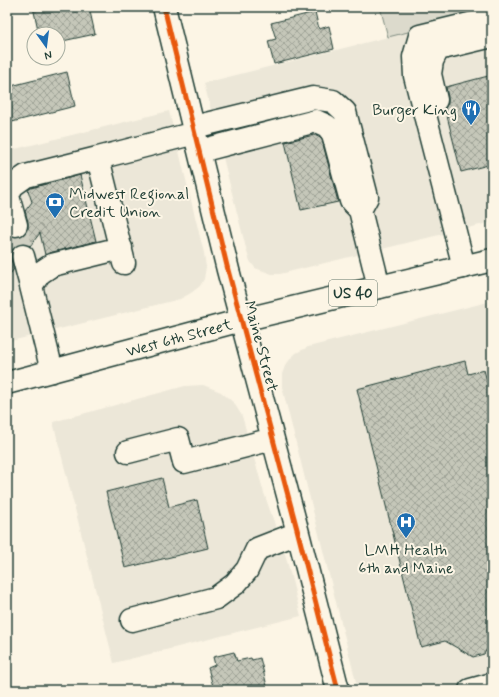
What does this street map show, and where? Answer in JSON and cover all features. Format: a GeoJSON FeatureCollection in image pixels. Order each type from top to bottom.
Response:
{"type":"FeatureCollection","features":[{"type":"Feature","properties":{"kind":"main road","name":"Maine Street"},"geometry":{"type":"LineString","coordinates":[[164,7],[228,270],[338,690]]}},
{"type":"Feature","properties":{"kind":"main road"},"geometry":{"type":"LineString","coordinates":[[464,267],[415,76],[414,58],[420,36],[482,20],[492,22]]}},
{"type":"Feature","properties":{"kind":"main road"},"geometry":{"type":"LineString","coordinates":[[451,215],[455,175],[430,74],[432,62],[438,49],[492,36]]}},
{"type":"Feature","properties":{"kind":"main road"},"geometry":{"type":"LineString","coordinates":[[16,225],[8,196],[12,186],[26,176],[98,158],[196,137],[316,121],[327,126],[333,134],[350,201],[360,210],[379,287]]}},
{"type":"Feature","properties":{"kind":"main road"},"geometry":{"type":"LineString","coordinates":[[31,286],[40,273],[52,265],[122,256],[98,158]]}},
{"type":"Feature","properties":{"kind":"main road"},"geometry":{"type":"LineString","coordinates":[[23,256],[52,371]]}},
{"type":"Feature","properties":{"kind":"main road","name":"West 6th Street"},"geometry":{"type":"LineString","coordinates":[[7,383],[242,320],[492,260]]}},
{"type":"Feature","properties":{"kind":"main road"},"geometry":{"type":"LineString","coordinates":[[128,452],[178,439],[184,462],[273,439]]}},
{"type":"Feature","properties":{"kind":"main road"},"geometry":{"type":"LineString","coordinates":[[132,620],[216,598],[235,584],[247,570],[257,549],[298,533]]}},
{"type":"Feature","properties":{"kind":"main road"},"geometry":{"type":"LineString","coordinates":[[470,690],[492,684]]}},
{"type":"Feature","properties":{"kind":"shaded area"},"geometry":{"type":"Polygon","coordinates":[[[380,7],[492,7],[492,11],[388,37],[380,7]]]}},
{"type":"Feature","properties":{"kind":"shaded area"},"geometry":{"type":"Polygon","coordinates":[[[492,11],[492,222],[280,274],[272,274],[255,268],[250,261],[247,252],[204,83],[492,11]]]}},
{"type":"Feature","properties":{"kind":"shaded area"},"geometry":{"type":"Polygon","coordinates":[[[169,111],[204,253],[206,267],[204,279],[200,286],[180,299],[7,342],[7,151],[169,111]]]}},
{"type":"Feature","properties":{"kind":"shaded area","name":"LMH Health 6th and Maine"},"geometry":{"type":"Polygon","coordinates":[[[492,301],[492,690],[358,690],[282,387],[282,374],[285,366],[291,358],[296,353],[308,347],[492,301]]]}},
{"type":"Feature","properties":{"kind":"shaded area"},"geometry":{"type":"Polygon","coordinates":[[[203,385],[221,392],[234,403],[242,416],[264,493],[286,557],[301,616],[114,663],[53,422],[185,386],[203,385]]]}},
{"type":"Feature","properties":{"kind":"building"},"geometry":{"type":"Polygon","coordinates":[[[33,7],[89,7],[95,34],[66,40],[66,26],[37,26],[33,7]]]}},
{"type":"Feature","properties":{"kind":"building"},"geometry":{"type":"Polygon","coordinates":[[[315,12],[319,29],[329,26],[334,49],[274,64],[268,41],[276,39],[271,23],[315,12]]]}},
{"type":"Feature","properties":{"kind":"building"},"geometry":{"type":"Polygon","coordinates":[[[67,72],[75,106],[12,122],[7,99],[7,87],[67,72]]]}},
{"type":"Feature","properties":{"kind":"building","name":"Burger King"},"geometry":{"type":"Polygon","coordinates":[[[492,75],[492,164],[461,172],[445,108],[448,103],[446,87],[492,75]]]}},
{"type":"Feature","properties":{"kind":"building"},"geometry":{"type":"Polygon","coordinates":[[[314,135],[322,140],[338,202],[301,210],[285,142],[314,135]]]}},
{"type":"Feature","properties":{"kind":"building","name":"Midwest Regional Credit Union"},"geometry":{"type":"Polygon","coordinates":[[[80,175],[96,241],[45,255],[40,233],[30,246],[20,244],[14,247],[11,253],[11,259],[14,269],[7,278],[7,237],[8,235],[20,237],[28,229],[25,211],[32,202],[28,190],[80,175]]]}},
{"type":"Feature","properties":{"kind":"building"},"geometry":{"type":"Polygon","coordinates":[[[465,361],[468,374],[484,370],[492,400],[492,641],[484,654],[473,657],[445,641],[421,647],[357,389],[465,361]]]}},
{"type":"Feature","properties":{"kind":"building"},"geometry":{"type":"Polygon","coordinates":[[[162,478],[169,507],[197,500],[208,548],[125,568],[106,492],[162,478]]]}},
{"type":"Feature","properties":{"kind":"building"},"geometry":{"type":"Polygon","coordinates":[[[234,652],[237,661],[260,658],[268,690],[214,690],[208,668],[215,665],[213,657],[234,652]]]}},
{"type":"Feature","properties":{"kind":"tunnel"},"geometry":{"type":"LineString","coordinates":[[16,225],[23,256]]}},
{"type":"Feature","properties":{"kind":"cycle path"},"geometry":{"type":"LineString","coordinates":[[164,7],[228,270],[338,690]]}},
{"type":"Feature","properties":{"kind":"place","name":"Burger King"},"geometry":{"type":"Point","coordinates":[471,126]}},
{"type":"Feature","properties":{"kind":"place","name":"Midwest Regional Credit Union"},"geometry":{"type":"Point","coordinates":[55,219]}},
{"type":"Feature","properties":{"kind":"place","name":"LMH Health 6th and Maine"},"geometry":{"type":"Point","coordinates":[406,539]}}]}
